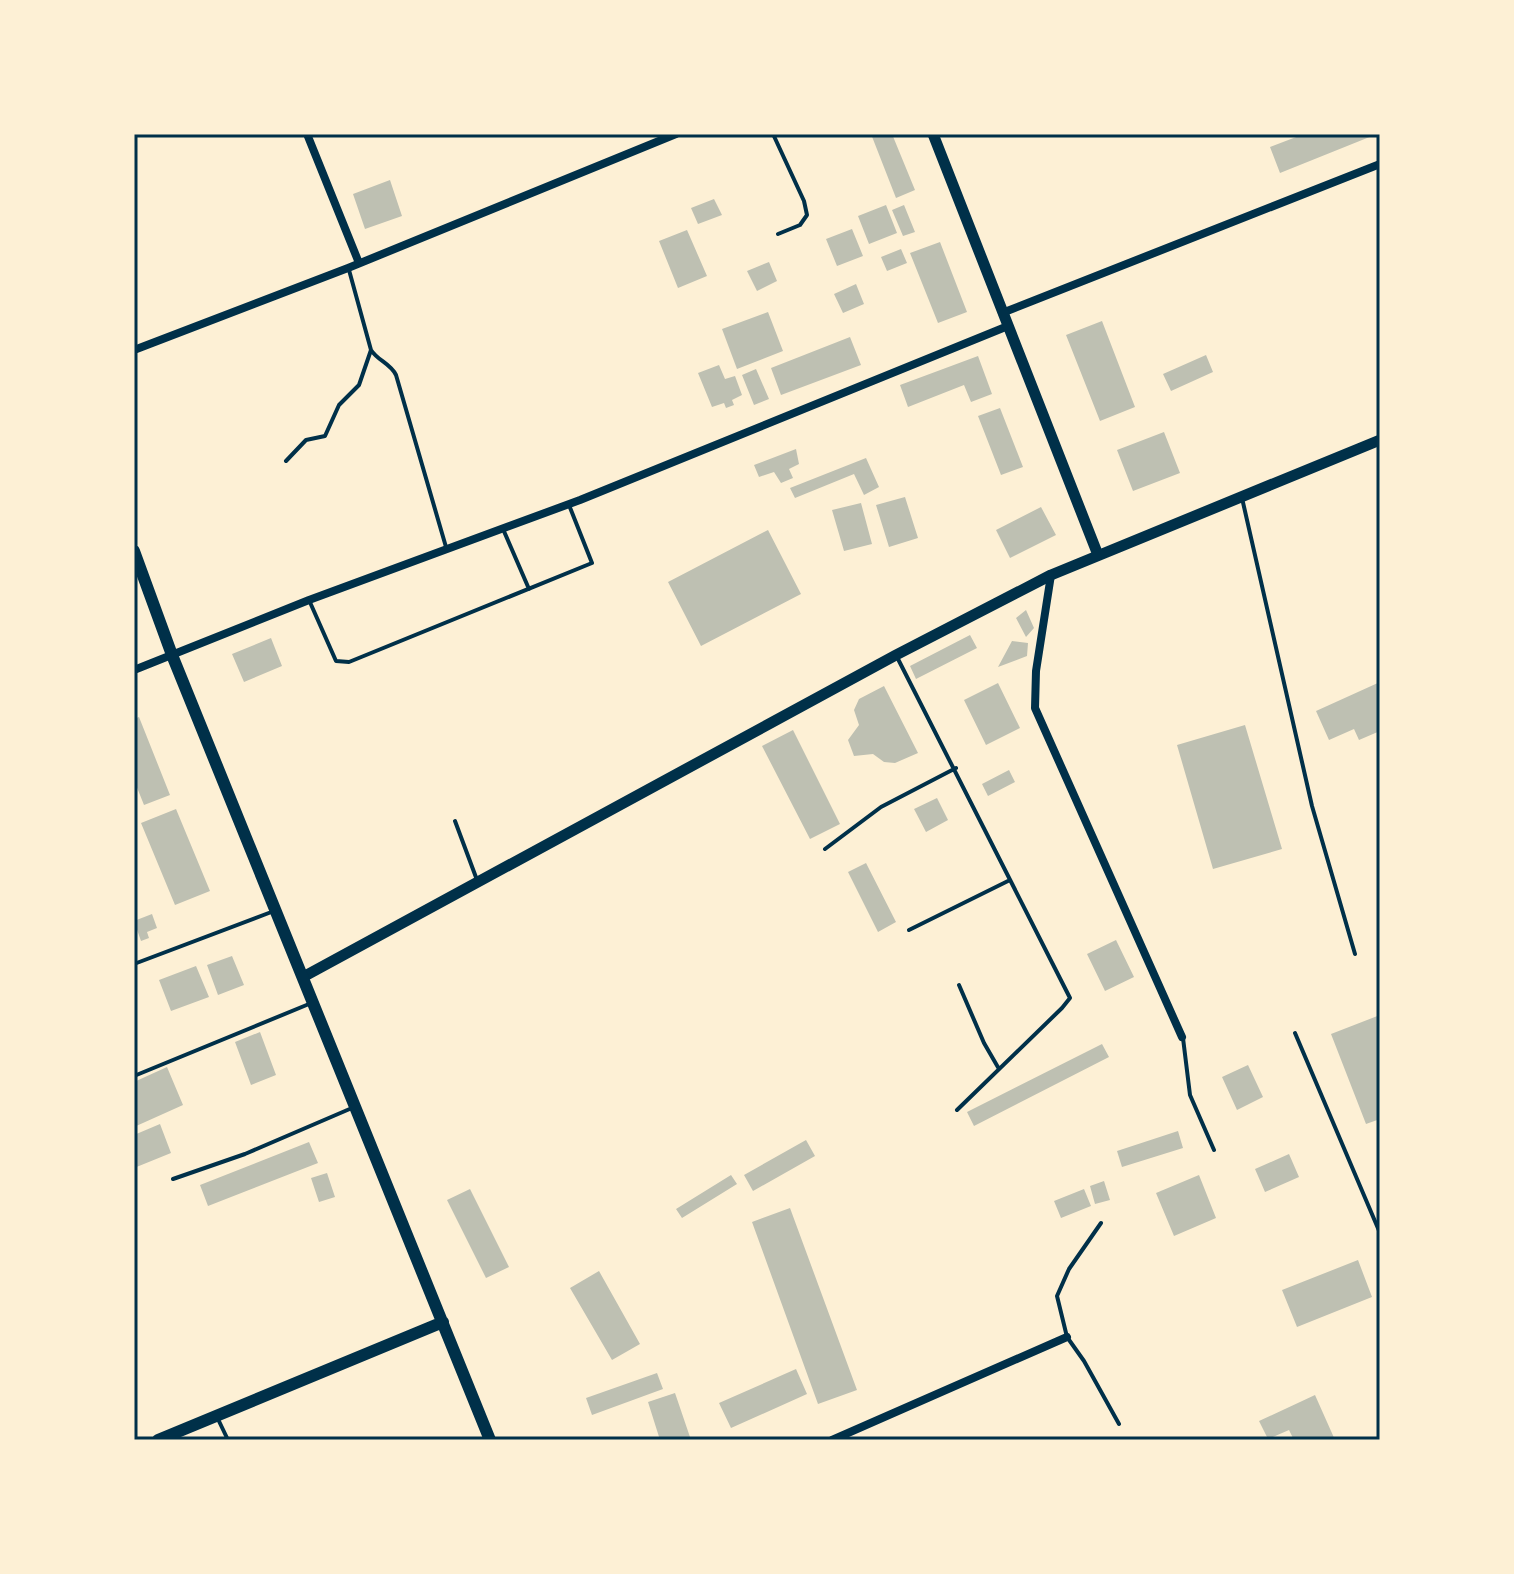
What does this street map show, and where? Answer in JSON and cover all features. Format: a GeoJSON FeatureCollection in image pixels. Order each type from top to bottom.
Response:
{"type":"FeatureCollection","features":[{"type":"Feature","properties":{"kind":"main road"},"geometry":{"type":"LineString","coordinates":[[134,551],[172,655],[490,1440]]}},
{"type":"Feature","properties":{"kind":"main road"},"geometry":{"type":"LineString","coordinates":[[158,1440],[443,1322]]}},
{"type":"Feature","properties":{"kind":"street"},"geometry":{"type":"LineString","coordinates":[[307,134],[359,263]]}},
{"type":"Feature","properties":{"kind":"street"},"geometry":{"type":"LineString","coordinates":[[134,350],[348,268],[676,134]]}},
{"type":"Feature","properties":{"kind":"street"},"geometry":{"type":"LineString","coordinates":[[933,134],[1098,555]]}},
{"type":"Feature","properties":{"kind":"street"},"geometry":{"type":"LineString","coordinates":[[1002,313],[1380,164]]}},
{"type":"Feature","properties":{"kind":"street"},"geometry":{"type":"LineString","coordinates":[[134,670],[309,600],[569,504],[1008,326]]}},
{"type":"Feature","properties":{"kind":"street"},"geometry":{"type":"LineString","coordinates":[[303,977],[896,655],[1051,575],[1380,440]]}},
{"type":"Feature","properties":{"kind":"street"},"geometry":{"type":"LineString","coordinates":[[1051,575],[1036,671],[1035,708],[1182,1037]]}},
{"type":"Feature","properties":{"kind":"street"},"geometry":{"type":"LineString","coordinates":[[832,1440],[1067,1337]]}},
{"type":"Feature","properties":{"kind":"lane"},"geometry":{"type":"LineString","coordinates":[[647,134],[651,144]]}},
{"type":"Feature","properties":{"kind":"lane"},"geometry":{"type":"LineString","coordinates":[[773,134],[804,201],[807,215],[800,225],[778,234]]}},
{"type":"Feature","properties":{"kind":"lane"},"geometry":{"type":"LineString","coordinates":[[348,268],[371,350],[379,360],[392,367],[396,375],[447,550]]}},
{"type":"Feature","properties":{"kind":"lane"},"geometry":{"type":"LineString","coordinates":[[286,461],[306,440],[325,436],[339,405],[359,385],[371,350]]}},
{"type":"Feature","properties":{"kind":"lane"},"geometry":{"type":"LineString","coordinates":[[1242,497],[1312,806],[1355,954]]}},
{"type":"Feature","properties":{"kind":"lane"},"geometry":{"type":"LineString","coordinates":[[309,600],[333,656],[340,663],[371,654],[592,563],[569,504]]}},
{"type":"Feature","properties":{"kind":"lane"},"geometry":{"type":"LineString","coordinates":[[503,529],[529,589]]}},
{"type":"Feature","properties":{"kind":"lane"},"geometry":{"type":"LineString","coordinates":[[896,655],[1070,998],[957,1110]]}},
{"type":"Feature","properties":{"kind":"lane"},"geometry":{"type":"LineString","coordinates":[[825,849],[881,807],[956,768]]}},
{"type":"Feature","properties":{"kind":"lane"},"geometry":{"type":"LineString","coordinates":[[455,821],[478,882]]}},
{"type":"Feature","properties":{"kind":"lane"},"geometry":{"type":"LineString","coordinates":[[909,930],[1010,880]]}},
{"type":"Feature","properties":{"kind":"lane"},"geometry":{"type":"LineString","coordinates":[[134,964],[276,910]]}},
{"type":"Feature","properties":{"kind":"lane"},"geometry":{"type":"LineString","coordinates":[[959,985],[999,1069]]}},
{"type":"Feature","properties":{"kind":"lane"},"geometry":{"type":"LineString","coordinates":[[134,1076],[313,1002]]}},
{"type":"Feature","properties":{"kind":"lane"},"geometry":{"type":"LineString","coordinates":[[1295,1033],[1380,1233]]}},
{"type":"Feature","properties":{"kind":"lane"},"geometry":{"type":"LineString","coordinates":[[1182,1037],[1190,1095],[1214,1150]]}},
{"type":"Feature","properties":{"kind":"lane"},"geometry":{"type":"LineString","coordinates":[[173,1179],[245,1154],[354,1107]]}},
{"type":"Feature","properties":{"kind":"lane"},"geometry":{"type":"LineString","coordinates":[[1101,1223],[1069,1269],[1057,1296],[1067,1337],[1119,1424]]}},
{"type":"Feature","properties":{"kind":"lane"},"geometry":{"type":"LineString","coordinates":[[217,1415],[228,1440]]}},
{"type":"Feature","properties":{"kind":"building"},"geometry":{"type":"Polygon","coordinates":[[[871,134],[892,134],[915,190],[896,198],[871,134]]]}},
{"type":"Feature","properties":{"kind":"building"},"geometry":{"type":"Polygon","coordinates":[[[1304,134],[1377,134],[1280,173],[1270,147],[1304,134]]]}},
{"type":"Feature","properties":{"kind":"building"},"geometry":{"type":"Polygon","coordinates":[[[390,180],[402,216],[365,229],[353,194],[390,180]]]}},
{"type":"Feature","properties":{"kind":"building"},"geometry":{"type":"Polygon","coordinates":[[[714,199],[722,215],[698,224],[691,208],[714,199]]]}},
{"type":"Feature","properties":{"kind":"building"},"geometry":{"type":"Polygon","coordinates":[[[886,205],[897,233],[869,244],[858,216],[886,205]]]}},
{"type":"Feature","properties":{"kind":"building"},"geometry":{"type":"Polygon","coordinates":[[[904,205],[915,232],[903,236],[892,210],[904,205]]]}},
{"type":"Feature","properties":{"kind":"building"},"geometry":{"type":"Polygon","coordinates":[[[852,229],[863,256],[837,266],[826,239],[852,229]]]}},
{"type":"Feature","properties":{"kind":"building"},"geometry":{"type":"Polygon","coordinates":[[[687,230],[707,276],[678,288],[659,241],[687,230]]]}},
{"type":"Feature","properties":{"kind":"building"},"geometry":{"type":"Polygon","coordinates":[[[940,242],[967,312],[938,323],[910,253],[940,242]]]}},
{"type":"Feature","properties":{"kind":"building"},"geometry":{"type":"Polygon","coordinates":[[[901,249],[907,263],[887,271],[881,257],[901,249]]]}},
{"type":"Feature","properties":{"kind":"building"},"geometry":{"type":"Polygon","coordinates":[[[769,262],[777,281],[757,291],[747,271],[769,262]]]}},
{"type":"Feature","properties":{"kind":"building"},"geometry":{"type":"Polygon","coordinates":[[[856,284],[864,304],[843,313],[834,294],[856,284]]]}},
{"type":"Feature","properties":{"kind":"building"},"geometry":{"type":"Polygon","coordinates":[[[768,312],[783,351],[737,369],[722,329],[768,312]]]}},
{"type":"Feature","properties":{"kind":"building"},"geometry":{"type":"Polygon","coordinates":[[[1102,321],[1135,407],[1100,421],[1066,335],[1102,321]]]}},
{"type":"Feature","properties":{"kind":"building"},"geometry":{"type":"Polygon","coordinates":[[[850,337],[861,365],[781,395],[771,368],[850,337]]]}},
{"type":"Feature","properties":{"kind":"building"},"geometry":{"type":"Polygon","coordinates":[[[1206,355],[1213,372],[1171,391],[1163,374],[1206,355]]]}},
{"type":"Feature","properties":{"kind":"building"},"geometry":{"type":"Polygon","coordinates":[[[978,356],[992,394],[971,402],[964,385],[908,407],[900,385],[978,356]]]}},
{"type":"Feature","properties":{"kind":"building"},"geometry":{"type":"Polygon","coordinates":[[[719,365],[725,379],[735,376],[742,395],[732,400],[734,405],[726,408],[724,403],[712,407],[698,373],[719,365]]]}},
{"type":"Feature","properties":{"kind":"building"},"geometry":{"type":"Polygon","coordinates":[[[756,369],[769,399],[754,405],[742,375],[756,369]]]}},
{"type":"Feature","properties":{"kind":"building"},"geometry":{"type":"Polygon","coordinates":[[[1000,408],[1023,467],[1001,475],[978,416],[1000,408]]]}},
{"type":"Feature","properties":{"kind":"building"},"geometry":{"type":"Polygon","coordinates":[[[1164,432],[1180,473],[1133,491],[1117,450],[1164,432]]]}},
{"type":"Feature","properties":{"kind":"building"},"geometry":{"type":"Polygon","coordinates":[[[796,449],[799,464],[789,469],[793,478],[781,483],[774,472],[759,477],[754,465],[796,449]]]}},
{"type":"Feature","properties":{"kind":"building"},"geometry":{"type":"Polygon","coordinates":[[[866,458],[879,487],[864,495],[854,474],[795,498],[790,488],[866,458]]]}},
{"type":"Feature","properties":{"kind":"building"},"geometry":{"type":"Polygon","coordinates":[[[905,497],[918,538],[889,547],[876,505],[905,497]]]}},
{"type":"Feature","properties":{"kind":"building"},"geometry":{"type":"Polygon","coordinates":[[[861,503],[872,544],[844,551],[832,510],[861,503]]]}},
{"type":"Feature","properties":{"kind":"building"},"geometry":{"type":"Polygon","coordinates":[[[1041,507],[1056,535],[1010,558],[996,530],[1041,507]]]}},
{"type":"Feature","properties":{"kind":"building"},"geometry":{"type":"Polygon","coordinates":[[[768,530],[801,594],[701,646],[668,582],[768,530]]]}},
{"type":"Feature","properties":{"kind":"building"},"geometry":{"type":"Polygon","coordinates":[[[1026,610],[1034,628],[1026,637],[1016,618],[1026,610]]]}},
{"type":"Feature","properties":{"kind":"building"},"geometry":{"type":"Polygon","coordinates":[[[970,635],[977,648],[916,679],[910,666],[970,635]]]}},
{"type":"Feature","properties":{"kind":"building"},"geometry":{"type":"Polygon","coordinates":[[[271,638],[282,666],[244,682],[232,654],[271,638]]]}},
{"type":"Feature","properties":{"kind":"building"},"geometry":{"type":"Polygon","coordinates":[[[1012,641],[1028,643],[1027,656],[998,667],[1012,641]]]}},
{"type":"Feature","properties":{"kind":"building"},"geometry":{"type":"Polygon","coordinates":[[[1380,682],[1380,731],[1359,740],[1354,729],[1329,740],[1316,711],[1380,682]]]}},
{"type":"Feature","properties":{"kind":"building"},"geometry":{"type":"Polygon","coordinates":[[[998,683],[1020,728],[986,745],[964,700],[998,683]]]}},
{"type":"Feature","properties":{"kind":"building"},"geometry":{"type":"Polygon","coordinates":[[[884,686],[918,753],[895,763],[884,762],[873,754],[854,756],[848,740],[859,725],[854,710],[859,699],[884,686]]]}},
{"type":"Feature","properties":{"kind":"building"},"geometry":{"type":"Polygon","coordinates":[[[139,717],[170,795],[144,805],[134,780],[134,719],[139,717]]]}},
{"type":"Feature","properties":{"kind":"building"},"geometry":{"type":"Polygon","coordinates":[[[1245,725],[1282,849],[1213,869],[1177,745],[1245,725]]]}},
{"type":"Feature","properties":{"kind":"building"},"geometry":{"type":"Polygon","coordinates":[[[793,730],[840,824],[810,839],[762,746],[793,730]]]}},
{"type":"Feature","properties":{"kind":"building"},"geometry":{"type":"Polygon","coordinates":[[[1009,770],[1015,782],[988,796],[982,784],[1009,770]]]}},
{"type":"Feature","properties":{"kind":"building"},"geometry":{"type":"Polygon","coordinates":[[[937,798],[948,820],[926,832],[914,809],[937,798]]]}},
{"type":"Feature","properties":{"kind":"building"},"geometry":{"type":"Polygon","coordinates":[[[176,809],[210,891],[175,905],[141,823],[176,809]]]}},
{"type":"Feature","properties":{"kind":"building"},"geometry":{"type":"Polygon","coordinates":[[[866,863],[896,922],[878,932],[848,872],[866,863]]]}},
{"type":"Feature","properties":{"kind":"building"},"geometry":{"type":"Polygon","coordinates":[[[152,914],[157,928],[147,932],[149,938],[141,941],[134,921],[152,914]]]}},
{"type":"Feature","properties":{"kind":"building"},"geometry":{"type":"Polygon","coordinates":[[[1116,940],[1134,977],[1105,991],[1087,954],[1116,940]]]}},
{"type":"Feature","properties":{"kind":"building"},"geometry":{"type":"Polygon","coordinates":[[[232,956],[244,985],[218,995],[207,965],[232,956]]]}},
{"type":"Feature","properties":{"kind":"building"},"geometry":{"type":"Polygon","coordinates":[[[196,966],[209,997],[171,1011],[159,980],[196,966]]]}},
{"type":"Feature","properties":{"kind":"building"},"geometry":{"type":"Polygon","coordinates":[[[1380,1015],[1380,1119],[1366,1124],[1331,1034],[1380,1015]]]}},
{"type":"Feature","properties":{"kind":"building"},"geometry":{"type":"Polygon","coordinates":[[[260,1032],[276,1075],[251,1085],[235,1042],[260,1032]]]}},
{"type":"Feature","properties":{"kind":"building"},"geometry":{"type":"Polygon","coordinates":[[[1102,1044],[1109,1057],[974,1126],[967,1112],[1102,1044]]]}},
{"type":"Feature","properties":{"kind":"building"},"geometry":{"type":"Polygon","coordinates":[[[1248,1065],[1263,1097],[1237,1110],[1222,1077],[1248,1065]]]}},
{"type":"Feature","properties":{"kind":"building"},"geometry":{"type":"Polygon","coordinates":[[[167,1067],[183,1105],[134,1127],[134,1082],[167,1067]]]}},
{"type":"Feature","properties":{"kind":"building"},"geometry":{"type":"Polygon","coordinates":[[[160,1124],[171,1153],[134,1168],[134,1135],[160,1124]]]}},
{"type":"Feature","properties":{"kind":"building"},"geometry":{"type":"Polygon","coordinates":[[[1178,1131],[1183,1148],[1122,1167],[1117,1151],[1178,1131]]]}},
{"type":"Feature","properties":{"kind":"building"},"geometry":{"type":"Polygon","coordinates":[[[806,1140],[815,1156],[753,1191],[744,1175],[806,1140]]]}},
{"type":"Feature","properties":{"kind":"building"},"geometry":{"type":"Polygon","coordinates":[[[309,1142],[318,1163],[208,1206],[200,1185],[309,1142]]]}},
{"type":"Feature","properties":{"kind":"building"},"geometry":{"type":"Polygon","coordinates":[[[1289,1154],[1299,1177],[1265,1192],[1255,1169],[1289,1154]]]}},
{"type":"Feature","properties":{"kind":"building"},"geometry":{"type":"Polygon","coordinates":[[[327,1173],[335,1197],[319,1202],[311,1178],[327,1173]]]}},
{"type":"Feature","properties":{"kind":"building"},"geometry":{"type":"Polygon","coordinates":[[[731,1175],[737,1184],[682,1218],[676,1209],[731,1175]]]}},
{"type":"Feature","properties":{"kind":"building"},"geometry":{"type":"Polygon","coordinates":[[[1199,1175],[1216,1218],[1174,1236],[1156,1193],[1199,1175]]]}},
{"type":"Feature","properties":{"kind":"building"},"geometry":{"type":"Polygon","coordinates":[[[1104,1181],[1110,1200],[1095,1204],[1090,1186],[1104,1181]]]}},
{"type":"Feature","properties":{"kind":"building"},"geometry":{"type":"Polygon","coordinates":[[[470,1189],[509,1267],[486,1278],[447,1200],[470,1189]]]}},
{"type":"Feature","properties":{"kind":"building"},"geometry":{"type":"Polygon","coordinates":[[[1084,1189],[1091,1206],[1061,1218],[1054,1201],[1084,1189]]]}},
{"type":"Feature","properties":{"kind":"building"},"geometry":{"type":"Polygon","coordinates":[[[790,1208],[857,1390],[818,1404],[752,1222],[790,1208]]]}},
{"type":"Feature","properties":{"kind":"building"},"geometry":{"type":"Polygon","coordinates":[[[1358,1260],[1372,1297],[1297,1327],[1282,1290],[1358,1260]]]}},
{"type":"Feature","properties":{"kind":"building"},"geometry":{"type":"Polygon","coordinates":[[[599,1271],[640,1344],[612,1360],[570,1288],[599,1271]]]}},
{"type":"Feature","properties":{"kind":"building"},"geometry":{"type":"Polygon","coordinates":[[[796,1369],[807,1394],[731,1428],[719,1403],[796,1369]]]}},
{"type":"Feature","properties":{"kind":"building"},"geometry":{"type":"Polygon","coordinates":[[[657,1373],[663,1389],[592,1415],[586,1398],[657,1373]]]}},
{"type":"Feature","properties":{"kind":"building"},"geometry":{"type":"Polygon","coordinates":[[[675,1393],[691,1440],[660,1440],[648,1402],[675,1393]]]}},
{"type":"Feature","properties":{"kind":"building"},"geometry":{"type":"Polygon","coordinates":[[[1315,1395],[1335,1440],[1294,1440],[1289,1430],[1268,1439],[1259,1421],[1315,1395]]]}}]}
